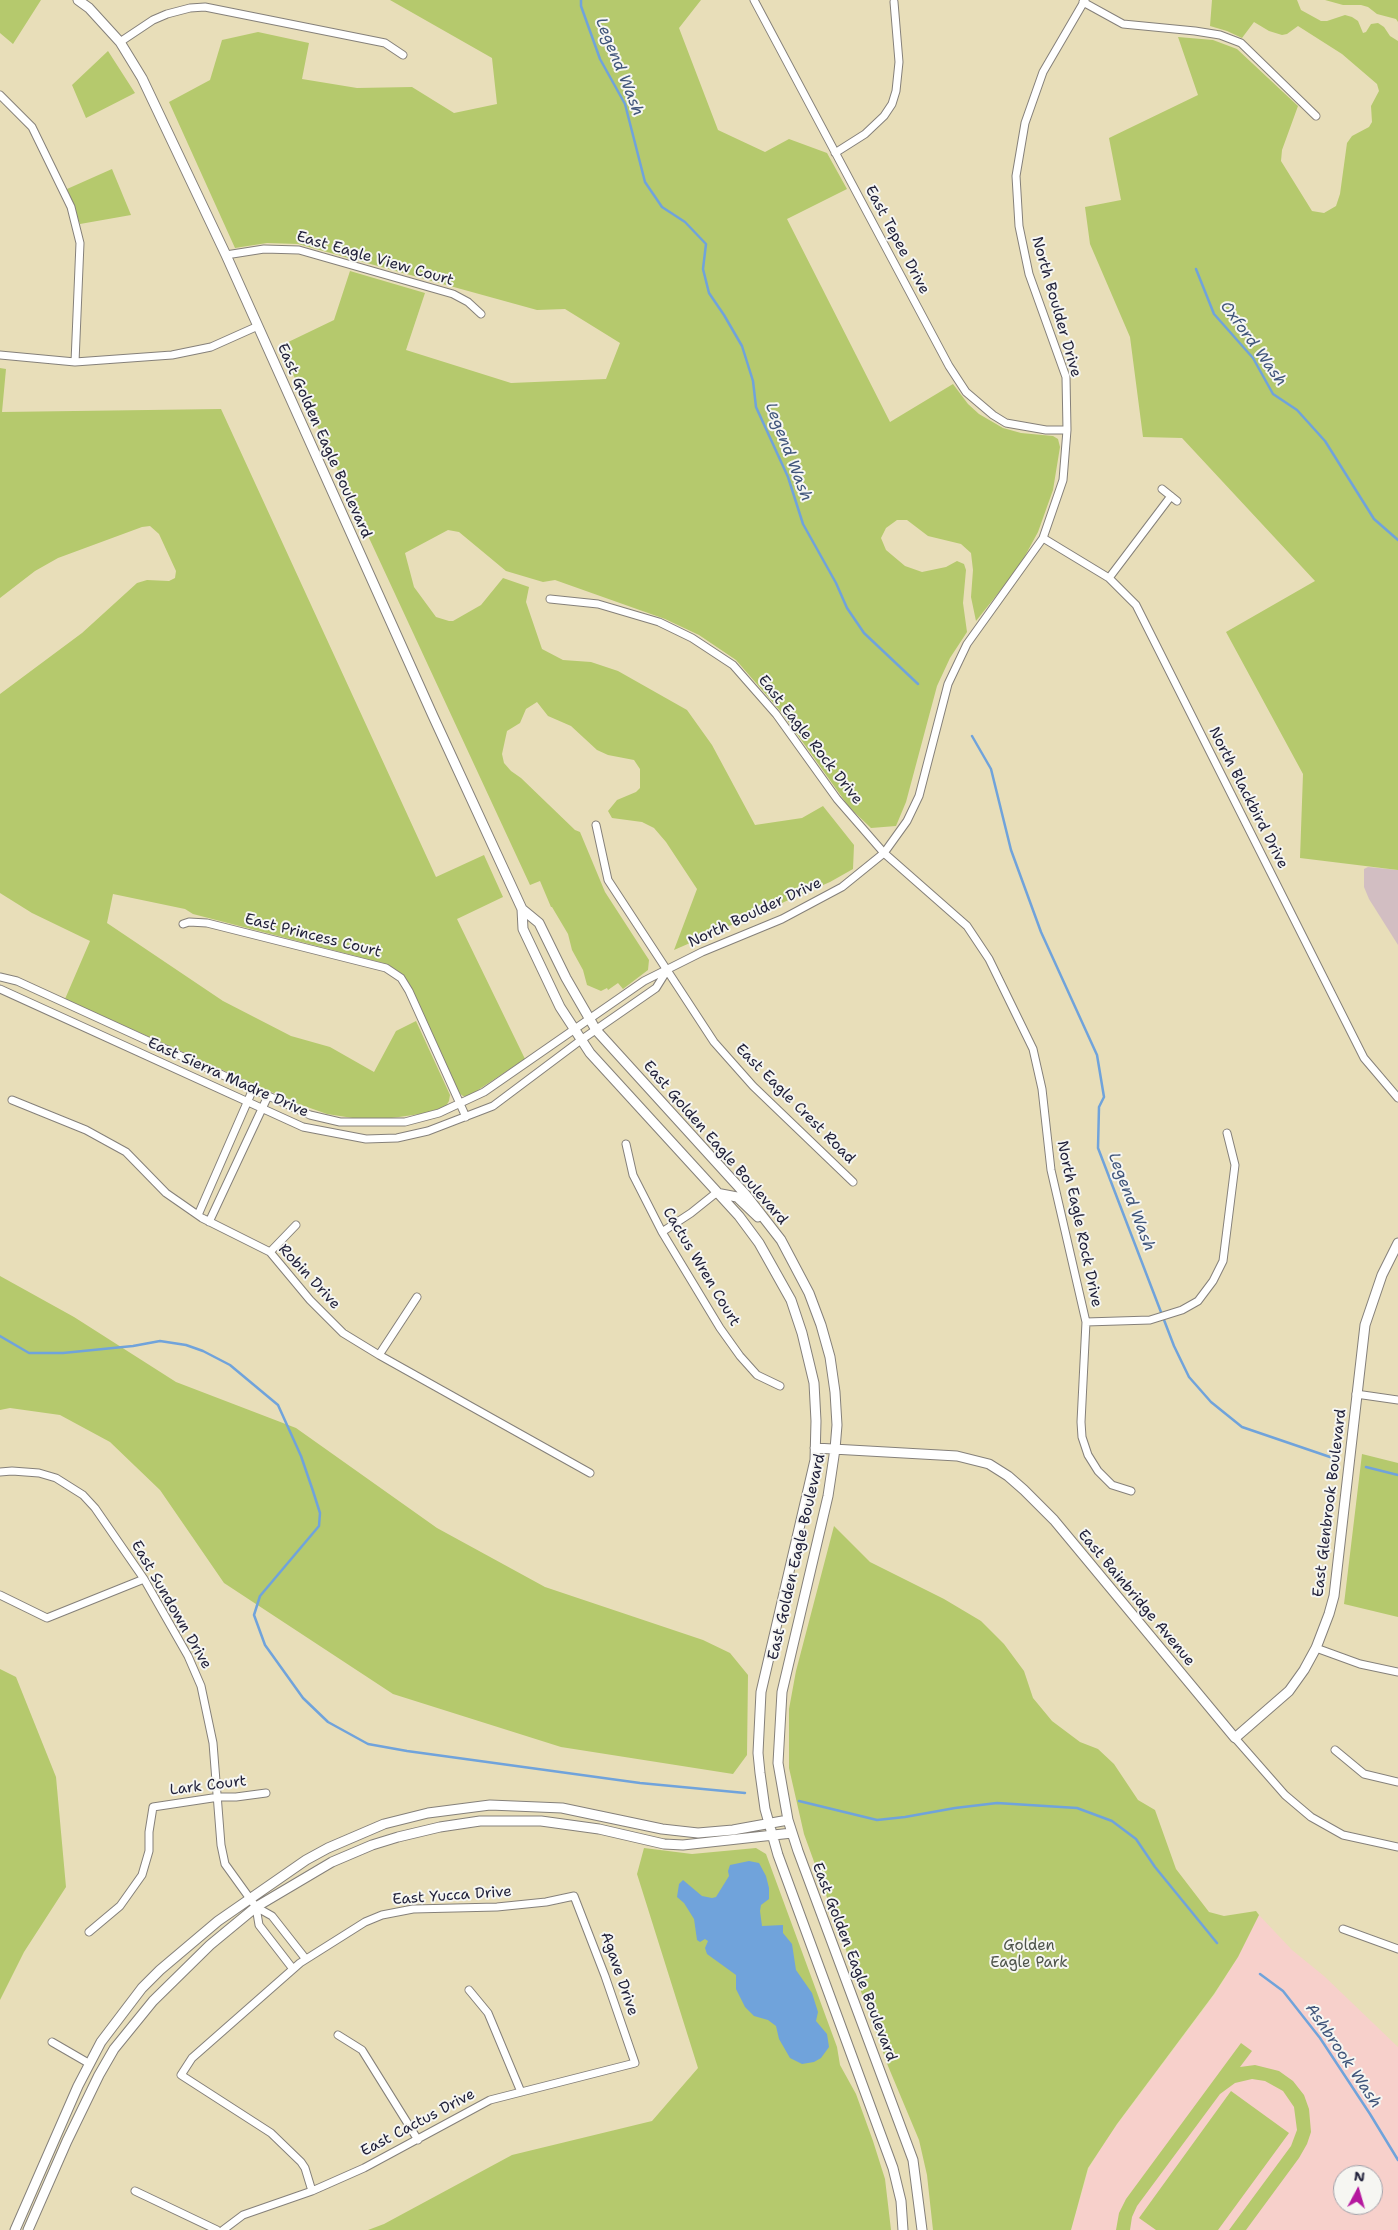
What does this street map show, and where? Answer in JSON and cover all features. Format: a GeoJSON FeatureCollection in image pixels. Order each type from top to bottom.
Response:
{"type":"FeatureCollection","features":[{"type":"Feature","properties":{"kind":"street","name":"East Golden Eagle Boulevard"},"geometry":{"type":"LineString","coordinates":[[78,0],[89,8],[120,42],[142,78],[226,256],[522,909],[523,929],[560,1007],[581,1040],[716,1193],[739,1216],[759,1243],[791,1300],[802,1333],[814,1383],[815,1448],[804,1512],[762,1692],[758,1753],[765,1808],[773,1836],[884,2140],[901,2201],[903,2230]]}},
{"type":"Feature","properties":{"kind":"street","name":"East Tepee Drive"},"geometry":{"type":"LineString","coordinates":[[754,0],[949,366],[966,392],[993,415],[1006,423],[1046,430],[1067,430]]}},
{"type":"Feature","properties":{"kind":"street"},"geometry":{"type":"LineString","coordinates":[[1084,1],[1123,24],[1195,31],[1241,43],[1316,116]]}},
{"type":"Feature","properties":{"kind":"street","name":"North Boulder Drive"},"geometry":{"type":"LineString","coordinates":[[574,1028],[644,981],[702,952],[782,919],[842,887],[884,852],[907,821],[919,796],[948,684],[967,644],[1043,538],[1063,480],[1067,430],[1066,377],[1029,274],[1019,226],[1016,176],[1025,123],[1043,72],[1084,1]]}},
{"type":"Feature","properties":{"kind":"street"},"geometry":{"type":"LineString","coordinates":[[835,153],[865,134],[884,116],[892,104],[896,91],[899,62],[894,2]]}},
{"type":"Feature","properties":{"kind":"street"},"geometry":{"type":"LineString","coordinates":[[120,42],[153,20],[190,8],[206,7],[386,43],[403,55]]}},
{"type":"Feature","properties":{"kind":"street"},"geometry":{"type":"LineString","coordinates":[[0,95],[32,126],[71,207],[80,243],[76,362]]}},
{"type":"Feature","properties":{"kind":"street","name":"East Eagle View Court"},"geometry":{"type":"LineString","coordinates":[[226,256],[264,249],[299,250],[453,294],[468,302],[481,314]]}},
{"type":"Feature","properties":{"kind":"street"},"geometry":{"type":"LineString","coordinates":[[0,355],[76,362],[182,353],[212,347],[258,326]]}},
{"type":"Feature","properties":{"kind":"street"},"geometry":{"type":"LineString","coordinates":[[1162,489],[1177,501]]}},
{"type":"Feature","properties":{"kind":"street"},"geometry":{"type":"LineString","coordinates":[[1109,578],[1171,496]]}},
{"type":"Feature","properties":{"kind":"street","name":"North Blackbird Drive"},"geometry":{"type":"LineString","coordinates":[[1043,538],[1109,578],[1136,605],[1364,1058],[1398,1098]]}},
{"type":"Feature","properties":{"kind":"street","name":"East Eagle Rock Drive"},"geometry":{"type":"LineString","coordinates":[[550,599],[598,604],[659,622],[692,638],[733,665],[776,714],[837,799],[884,852],[967,926]]}},
{"type":"Feature","properties":{"kind":"street","name":"East Eagle Crest Road"},"geometry":{"type":"LineString","coordinates":[[596,825],[608,880],[714,1042],[753,1086],[853,1182]]}},
{"type":"Feature","properties":{"kind":"street","name":"East Golden Eagle Boulevard"},"geometry":{"type":"LineString","coordinates":[[522,909],[539,923],[566,978],[596,1030],[746,1195],[781,1240],[809,1294],[821,1325],[830,1357],[835,1392],[837,1425],[835,1449],[828,1496],[782,1692],[778,1763],[792,1833],[855,2008],[913,2160],[922,2230]]}},
{"type":"Feature","properties":{"kind":"street","name":"East Princess Court"},"geometry":{"type":"LineString","coordinates":[[183,924],[189,922],[207,923],[386,968],[401,978],[409,991],[466,1117]]}},
{"type":"Feature","properties":{"kind":"street","name":"North Eagle Rock Drive"},"geometry":{"type":"LineString","coordinates":[[967,926],[989,959],[1033,1049],[1042,1089],[1051,1170],[1086,1322],[1081,1422],[1082,1437],[1088,1455],[1098,1470],[1112,1485],[1131,1491]]}},
{"type":"Feature","properties":{"kind":"street","name":"North Boulder Drive"},"geometry":{"type":"LineString","coordinates":[[581,1040],[656,988],[666,971]]}},
{"type":"Feature","properties":{"kind":"street","name":"East Sierra Madre Drive"},"geometry":{"type":"LineString","coordinates":[[0,976],[17,981],[310,1115],[330,1121],[355,1123],[405,1122],[439,1113],[484,1092],[574,1028]]}},
{"type":"Feature","properties":{"kind":"street","name":"East Sierra Madre Drive"},"geometry":{"type":"LineString","coordinates":[[0,989],[304,1127],[366,1139],[397,1138],[428,1132],[493,1106],[581,1040]]}},
{"type":"Feature","properties":{"kind":"street"},"geometry":{"type":"LineString","coordinates":[[198,1215],[253,1089]]}},
{"type":"Feature","properties":{"kind":"street"},"geometry":{"type":"LineString","coordinates":[[210,1222],[268,1096]]}},
{"type":"Feature","properties":{"kind":"street","name":"Robin Drive"},"geometry":{"type":"LineString","coordinates":[[12,1100],[86,1130],[126,1152],[166,1193],[210,1222],[270,1252],[310,1300],[343,1333],[590,1473]]}},
{"type":"Feature","properties":{"kind":"street"},"geometry":{"type":"LineString","coordinates":[[1086,1322],[1150,1320],[1182,1310],[1198,1301],[1213,1280],[1223,1261],[1228,1235],[1235,1164],[1227,1133]]}},
{"type":"Feature","properties":{"kind":"street","name":"Cactus Wren Court"},"geometry":{"type":"LineString","coordinates":[[626,1144],[633,1175],[662,1232],[720,1328],[740,1356],[757,1375],[780,1386]]}},
{"type":"Feature","properties":{"kind":"street"},"geometry":{"type":"LineString","coordinates":[[662,1232],[691,1213],[716,1193],[737,1197],[781,1240]]}},
{"type":"Feature","properties":{"kind":"street"},"geometry":{"type":"LineString","coordinates":[[270,1252],[296,1225]]}},
{"type":"Feature","properties":{"kind":"street","name":"East Glenbrook Boulevard"},"geometry":{"type":"LineString","coordinates":[[1235,1738],[1289,1691],[1304,1670],[1316,1648],[1329,1614],[1334,1596],[1365,1325],[1382,1275],[1398,1243]]}},
{"type":"Feature","properties":{"kind":"street"},"geometry":{"type":"LineString","coordinates":[[380,1355],[417,1297]]}},
{"type":"Feature","properties":{"kind":"street"},"geometry":{"type":"LineString","coordinates":[[1356,1394],[1398,1400]]}},
{"type":"Feature","properties":{"kind":"street","name":"East Bainbridge Avenue"},"geometry":{"type":"LineString","coordinates":[[815,1448],[957,1456],[989,1464],[1008,1476],[1054,1520],[1235,1738],[1285,1795],[1311,1817],[1343,1835],[1398,1847]]}},
{"type":"Feature","properties":{"kind":"street","name":"East Sundown Drive"},"geometry":{"type":"LineString","coordinates":[[0,1472],[12,1470],[39,1473],[56,1478],[83,1494],[95,1508],[144,1580],[188,1656],[201,1686],[213,1743],[219,1797],[221,1845],[225,1864],[250,1897],[256,1908],[260,1925],[293,1969]]}},
{"type":"Feature","properties":{"kind":"street"},"geometry":{"type":"LineString","coordinates":[[0,1595],[47,1618],[144,1580]]}},
{"type":"Feature","properties":{"kind":"street"},"geometry":{"type":"LineString","coordinates":[[1316,1648],[1360,1664],[1398,1672]]}},
{"type":"Feature","properties":{"kind":"street"},"geometry":{"type":"LineString","coordinates":[[1335,1750],[1364,1774],[1398,1782]]}},
{"type":"Feature","properties":{"kind":"street","name":"Lark Court"},"geometry":{"type":"LineString","coordinates":[[89,1932],[120,1906],[142,1875],[149,1851],[148,1832],[153,1807],[219,1797],[266,1793]]}},
{"type":"Feature","properties":{"kind":"street"},"geometry":{"type":"LineString","coordinates":[[16,2229],[61,2122],[101,2042],[142,1988],[197,1938],[250,1897],[306,1860],[356,1835],[406,1818],[465,1808],[506,1805],[562,1808],[662,1829],[698,1833],[733,1830],[788,1820]]}},
{"type":"Feature","properties":{"kind":"street"},"geometry":{"type":"LineString","coordinates":[[28,2230],[67,2141],[114,2049],[153,2001],[210,1945],[256,1908],[332,1862],[372,1845],[440,1827],[480,1821],[540,1820],[599,1829],[664,1844],[683,1845],[792,1833]]}},
{"type":"Feature","properties":{"kind":"street","name":"East Yucca Drive"},"geometry":{"type":"LineString","coordinates":[[312,2190],[305,2168],[301,2162],[271,2133],[180,2075],[192,2058],[305,1958],[365,1922],[382,1915],[413,1909],[497,1907],[546,1902],[574,1896]]}},
{"type":"Feature","properties":{"kind":"street","name":"Agave Drive"},"geometry":{"type":"LineString","coordinates":[[574,1896],[605,1976],[635,2063]]}},
{"type":"Feature","properties":{"kind":"street"},"geometry":{"type":"LineString","coordinates":[[256,1908],[272,1916],[305,1958]]}},
{"type":"Feature","properties":{"kind":"street"},"geometry":{"type":"LineString","coordinates":[[1343,1929],[1398,1949]]}},
{"type":"Feature","properties":{"kind":"street"},"geometry":{"type":"LineString","coordinates":[[469,1990],[488,2013],[521,2092]]}},
{"type":"Feature","properties":{"kind":"street"},"geometry":{"type":"LineString","coordinates":[[338,2035],[362,2050],[418,2140]]}},
{"type":"Feature","properties":{"kind":"street"},"geometry":{"type":"LineString","coordinates":[[52,2042],[90,2064]]}},
{"type":"Feature","properties":{"kind":"street","name":"East Cactus Drive"},"geometry":{"type":"LineString","coordinates":[[223,2230],[243,2215],[312,2190],[364,2168],[490,2100],[635,2063]]}},
{"type":"Feature","properties":{"kind":"street"},"geometry":{"type":"LineString","coordinates":[[135,2191],[217,2230]]}},
{"type":"Feature","properties":{"kind":"shaded area"},"geometry":{"type":"Polygon","coordinates":[[[1368,867],[1398,870],[1398,945],[1369,899],[1364,887],[1364,869],[1368,867]]]}},
{"type":"Feature","properties":{"kind":"shaded area"},"geometry":{"type":"Polygon","coordinates":[[[1259,1915],[1292,1950],[1324,1976],[1398,2047],[1398,2230],[1071,2230],[1089,2168],[1108,2137],[1215,1994],[1238,1957],[1259,1915]]]}},
{"type":"Feature","properties":{"kind":"green space"},"geometry":{"type":"Polygon","coordinates":[[[0,0],[41,0],[13,44],[0,33],[0,0]]]}},
{"type":"Feature","properties":{"kind":"green space"},"geometry":{"type":"Polygon","coordinates":[[[390,0],[701,0],[679,28],[718,130],[765,152],[789,139],[827,153],[847,189],[787,219],[890,422],[953,384],[968,404],[979,414],[1003,428],[1021,433],[1053,436],[1058,439],[1060,447],[1053,490],[1038,532],[1019,567],[976,621],[971,597],[973,570],[971,553],[961,544],[928,536],[907,520],[897,520],[886,528],[881,538],[886,550],[905,566],[922,572],[946,567],[957,561],[964,564],[966,570],[963,603],[967,632],[950,658],[937,686],[906,802],[896,826],[871,828],[849,807],[782,713],[736,660],[699,635],[665,619],[555,580],[543,582],[506,571],[459,532],[448,530],[405,553],[414,587],[436,617],[449,621],[453,621],[481,605],[503,578],[529,587],[526,602],[542,649],[563,660],[591,662],[618,671],[687,710],[712,745],[755,825],[802,818],[823,806],[854,845],[853,869],[830,882],[674,950],[697,889],[666,842],[654,828],[642,822],[612,818],[608,811],[617,800],[636,792],[640,788],[640,769],[634,760],[608,755],[597,750],[571,726],[548,716],[537,702],[526,709],[520,723],[507,731],[502,754],[504,763],[575,830],[580,832],[605,892],[649,960],[648,970],[623,989],[618,983],[608,990],[607,988],[601,991],[587,985],[583,970],[572,950],[568,934],[551,907],[540,881],[530,885],[280,346],[334,320],[350,271],[425,293],[406,350],[511,383],[606,379],[620,343],[565,309],[537,310],[298,244],[267,243],[235,248],[169,102],[210,80],[222,40],[258,32],[309,43],[302,79],[357,88],[412,87],[454,113],[497,104],[492,58],[390,0]]]}},
{"type":"Feature","properties":{"kind":"green space"},"geometry":{"type":"Polygon","coordinates":[[[1212,0],[1297,0],[1301,10],[1321,21],[1345,15],[1352,17],[1358,21],[1363,33],[1366,32],[1371,24],[1378,23],[1384,27],[1390,36],[1398,41],[1398,870],[1300,858],[1303,774],[1226,632],[1315,581],[1182,438],[1143,437],[1130,337],[1090,244],[1085,207],[1121,200],[1109,138],[1198,95],[1178,37],[1213,40],[1237,49],[1298,106],[1282,150],[1281,161],[1312,211],[1324,213],[1336,206],[1340,194],[1347,143],[1352,136],[1369,127],[1372,122],[1371,106],[1379,91],[1377,84],[1342,54],[1298,26],[1287,34],[1282,35],[1269,31],[1254,22],[1242,38],[1210,26],[1212,0]]]}},
{"type":"Feature","properties":{"kind":"green space"},"geometry":{"type":"Polygon","coordinates":[[[1325,0],[1398,0],[1398,22],[1396,19],[1377,14],[1368,7],[1343,5],[1325,0]]]}},
{"type":"Feature","properties":{"kind":"green space"},"geometry":{"type":"Polygon","coordinates":[[[108,51],[135,93],[86,118],[72,85],[108,51]]]}},
{"type":"Feature","properties":{"kind":"green space"},"geometry":{"type":"Polygon","coordinates":[[[112,169],[131,215],[80,224],[67,189],[112,169]]]}},
{"type":"Feature","properties":{"kind":"green space"},"geometry":{"type":"Polygon","coordinates":[[[0,368],[6,369],[2,412],[221,409],[436,877],[484,855],[503,897],[457,919],[525,1059],[475,1092],[468,1096],[463,1096],[459,1093],[408,982],[396,970],[383,963],[193,914],[185,909],[113,894],[107,923],[223,1001],[291,1036],[330,1047],[374,1072],[396,1031],[416,1021],[450,1095],[449,1101],[446,1106],[427,1113],[392,1118],[359,1119],[327,1114],[296,1103],[65,999],[90,941],[32,913],[0,893],[0,694],[82,633],[137,583],[147,580],[169,581],[175,578],[176,571],[159,534],[150,526],[142,527],[58,558],[35,571],[0,598],[0,368]]]}},
{"type":"Feature","properties":{"kind":"green space"},"geometry":{"type":"Polygon","coordinates":[[[0,1276],[74,1317],[176,1382],[296,1428],[437,1528],[545,1587],[703,1640],[730,1653],[748,1675],[747,1755],[733,1774],[561,1747],[393,1694],[224,1583],[160,1490],[110,1442],[60,1415],[10,1408],[0,1410],[0,1276]]]}},
{"type":"Feature","properties":{"kind":"green space"},"geometry":{"type":"Polygon","coordinates":[[[1362,1454],[1398,1463],[1398,1617],[1344,1604],[1362,1454]]]}},
{"type":"Feature","properties":{"kind":"green space","name":"Golden Eagle Park"},"geometry":{"type":"Polygon","coordinates":[[[834,1526],[870,1562],[944,1599],[981,1621],[1004,1644],[1024,1671],[1033,1698],[1052,1721],[1080,1742],[1098,1749],[1114,1764],[1138,1800],[1155,1810],[1176,1869],[1209,1912],[1224,1916],[1256,1911],[1259,1915],[1238,1957],[1214,1994],[1117,2124],[1088,2168],[1071,2230],[933,2230],[927,2175],[919,2140],[888,2066],[804,1834],[789,1768],[789,1709],[796,1671],[834,1526]]]}},
{"type":"Feature","properties":{"kind":"green space"},"geometry":{"type":"Polygon","coordinates":[[[0,1669],[16,1677],[56,1777],[66,1887],[24,1952],[0,2000],[0,1669]]]}},
{"type":"Feature","properties":{"kind":"green space"},"geometry":{"type":"Polygon","coordinates":[[[644,1848],[692,1854],[756,1848],[766,1854],[837,2047],[840,2065],[856,2094],[873,2141],[885,2179],[891,2230],[368,2230],[384,2224],[512,2155],[652,2121],[698,2068],[637,1874],[644,1848]]]}},
{"type":"Feature","properties":{"kind":"green space"},"geometry":{"type":"Polygon","coordinates":[[[1241,2043],[1252,2051],[1240,2067],[1255,2065],[1279,2071],[1293,2081],[1304,2095],[1309,2109],[1311,2132],[1299,2158],[1246,2230],[1229,2230],[1291,2146],[1297,2130],[1294,2107],[1283,2091],[1265,2081],[1252,2079],[1235,2083],[1220,2094],[1137,2206],[1132,2217],[1130,2230],[1116,2230],[1119,2213],[1126,2199],[1241,2043]]]}},
{"type":"Feature","properties":{"kind":"green space"},"geometry":{"type":"Polygon","coordinates":[[[1231,2091],[1289,2133],[1218,2230],[1156,2230],[1139,2218],[1231,2091]]]}},
{"type":"Feature","properties":{"kind":"water"},"geometry":{"type":"Polygon","coordinates":[[[749,1861],[759,1863],[766,1876],[769,1888],[769,1899],[761,1905],[762,1926],[783,1925],[783,1933],[792,1944],[796,1970],[812,1993],[818,2012],[816,2021],[827,2034],[829,2047],[821,2058],[814,2062],[802,2064],[790,2058],[779,2039],[776,2026],[768,2020],[754,2016],[745,2007],[736,1989],[736,1975],[707,1954],[705,1948],[708,1941],[705,1939],[700,1942],[697,1940],[694,1919],[684,1903],[677,1897],[679,1884],[683,1880],[702,1896],[716,1897],[729,1876],[730,1865],[749,1861]]]}},
{"type":"Feature","properties":{"kind":"waterway","name":"Legend Wash"},"geometry":{"type":"LineString","coordinates":[[581,0],[581,6],[600,59],[625,104],[645,182],[662,207],[685,222],[706,244],[703,269],[709,293],[742,346],[753,381],[756,407],[788,477],[803,524],[836,583],[847,608],[864,633],[918,684]]}},
{"type":"Feature","properties":{"kind":"waterway","name":"Oxford Wash"},"geometry":{"type":"LineString","coordinates":[[1196,269],[1214,314],[1253,358],[1273,394],[1297,410],[1325,441],[1374,519],[1398,540]]}},
{"type":"Feature","properties":{"kind":"waterway","name":"Legend Wash"},"geometry":{"type":"LineString","coordinates":[[972,736],[991,769],[1011,850],[1041,932],[1097,1055],[1104,1097],[1099,1107],[1098,1148],[1174,1346],[1189,1377],[1211,1402],[1242,1427],[1330,1457]]}},
{"type":"Feature","properties":{"kind":"waterway"},"geometry":{"type":"LineString","coordinates":[[0,1336],[29,1353],[63,1353],[133,1346],[160,1341],[186,1345],[203,1351],[230,1365],[278,1405],[301,1456],[313,1491],[320,1513],[319,1526],[260,1596],[254,1615],[265,1645],[303,1698],[328,1722],[368,1744],[407,1751],[640,1783],[745,1793]]}},
{"type":"Feature","properties":{"kind":"waterway","name":"Legend Wash"},"geometry":{"type":"LineString","coordinates":[[1366,1467],[1398,1475]]}},
{"type":"Feature","properties":{"kind":"waterway"},"geometry":{"type":"LineString","coordinates":[[799,1801],[877,1820],[997,1803],[1077,1808],[1112,1821],[1136,1839],[1155,1867],[1217,1943]]}},
{"type":"Feature","properties":{"kind":"waterway","name":"Ashbrook Wash"},"geometry":{"type":"LineString","coordinates":[[1260,1974],[1283,1991],[1320,2038],[1398,2160]]}}]}
